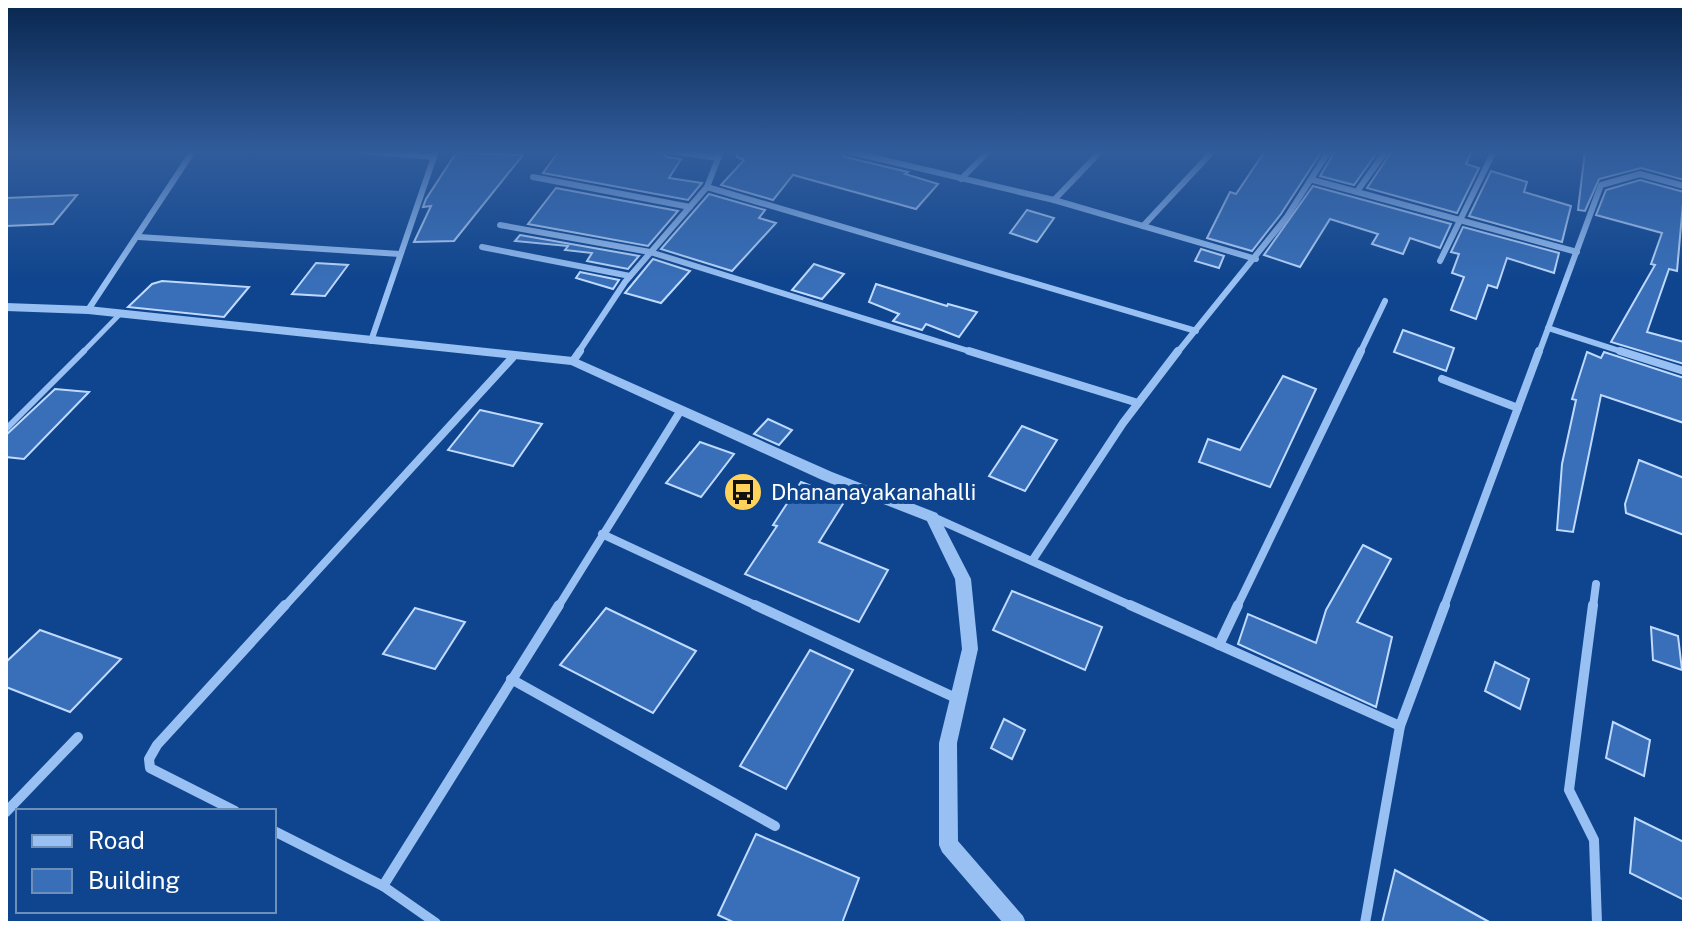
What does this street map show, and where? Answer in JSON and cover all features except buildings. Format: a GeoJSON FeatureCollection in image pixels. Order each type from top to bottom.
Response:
{"type":"FeatureCollection","features":[{"type":"Feature","properties":{"kind":"street"},"geometry":{"type":"LineString","coordinates":[[88,310],[166,194]]}},
{"type":"Feature","properties":{"kind":"street"},"geometry":{"type":"LineString","coordinates":[[371,341],[421,194]]}},
{"type":"Feature","properties":{"kind":"street"},"geometry":{"type":"LineString","coordinates":[[624,194],[690,207]]}},
{"type":"Feature","properties":{"kind":"street"},"geometry":{"type":"LineString","coordinates":[[573,361],[630,276],[701,194]]}},
{"type":"Feature","properties":{"kind":"street"},"geometry":{"type":"LineString","coordinates":[[732,194],[1196,331]]}},
{"type":"Feature","properties":{"kind":"street"},"geometry":{"type":"LineString","coordinates":[[1029,194],[1256,259]]}},
{"type":"Feature","properties":{"kind":"street"},"geometry":{"type":"LineString","coordinates":[[1054,200],[1059,194]]}},
{"type":"Feature","properties":{"kind":"street"},"geometry":{"type":"LineString","coordinates":[[1143,226],[1173,194]]}},
{"type":"Feature","properties":{"kind":"street"},"geometry":{"type":"LineString","coordinates":[[1032,561],[1138,403],[1256,259],[1303,194]]}},
{"type":"Feature","properties":{"kind":"street"},"geometry":{"type":"LineString","coordinates":[[1373,194],[1577,252]]}},
{"type":"Feature","properties":{"kind":"street"},"geometry":{"type":"LineString","coordinates":[[1440,261],[1474,194]]}},
{"type":"Feature","properties":{"kind":"street"},"geometry":{"type":"LineString","coordinates":[[1365,923],[1400,726],[1598,194]]}},
{"type":"Feature","properties":{"kind":"street"},"geometry":{"type":"LineString","coordinates":[[500,225],[650,252],[1138,403]]}},
{"type":"Feature","properties":{"kind":"street"},"geometry":{"type":"LineString","coordinates":[[139,237],[400,254]]}},
{"type":"Feature","properties":{"kind":"street"},"geometry":{"type":"LineString","coordinates":[[482,247],[630,276]]}},
{"type":"Feature","properties":{"kind":"street"},"geometry":{"type":"LineString","coordinates":[[1219,645],[1385,301]]}},
{"type":"Feature","properties":{"kind":"street"},"geometry":{"type":"LineString","coordinates":[[6,307],[121,313],[573,361],[827,476],[932,517],[1400,726]]}},
{"type":"Feature","properties":{"kind":"street"},"geometry":{"type":"LineString","coordinates":[[1548,328],[1684,371]]}},
{"type":"Feature","properties":{"kind":"street"},"geometry":{"type":"LineString","coordinates":[[231,809],[150,768],[149,759],[157,745],[513,357]]}},
{"type":"Feature","properties":{"kind":"street"},"geometry":{"type":"LineString","coordinates":[[1442,379],[1518,408]]}},
{"type":"Feature","properties":{"kind":"street"},"geometry":{"type":"LineString","coordinates":[[383,886],[681,410]]}},
{"type":"Feature","properties":{"kind":"street"},"geometry":{"type":"LineString","coordinates":[[932,517],[963,579],[970,649],[948,743],[949,845],[1016,923]]}},
{"type":"Feature","properties":{"kind":"street"},"geometry":{"type":"LineString","coordinates":[[602,534],[959,700]]}},
{"type":"Feature","properties":{"kind":"street"},"geometry":{"type":"LineString","coordinates":[[1596,584],[1569,790],[1594,840],[1597,923]]}},
{"type":"Feature","properties":{"kind":"street"},"geometry":{"type":"LineString","coordinates":[[511,679],[775,826]]}},
{"type":"Feature","properties":{"kind":"street"},"geometry":{"type":"LineString","coordinates":[[6,812],[78,737]]}},
{"type":"Feature","properties":{"kind":"street"},"geometry":{"type":"LineString","coordinates":[[276,832],[383,886],[436,923]]}},
{"type":"Feature","properties":{"kind":"lane"},"geometry":{"type":"LineString","coordinates":[[6,429],[121,313]]}},
{"type":"Feature","properties":{"kind":"place","name":"Dhananayakanahalli"},"geometry":{"type":"Point","coordinates":[743,492]}}]}
